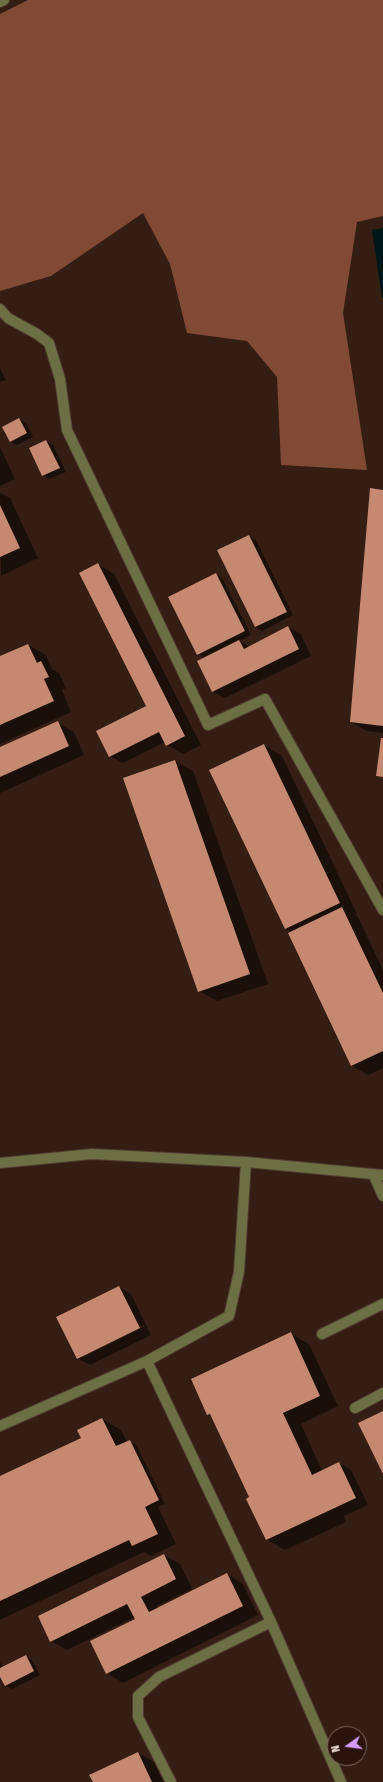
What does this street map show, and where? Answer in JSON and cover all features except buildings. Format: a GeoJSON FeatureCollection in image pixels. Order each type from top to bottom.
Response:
{"type":"FeatureCollection","features":[{"type":"Feature","properties":{"kind":"street"},"geometry":{"type":"LineString","coordinates":[[0,2],[4,0]]}},
{"type":"Feature","properties":{"kind":"street"},"geometry":{"type":"LineString","coordinates":[[0,309],[8,318],[37,334],[49,343],[60,379],[67,430],[208,725],[265,699],[383,910]]}},
{"type":"Feature","properties":{"kind":"street"},"geometry":{"type":"LineString","coordinates":[[0,1163],[92,1154],[246,1162],[378,1174],[383,1196]]}},
{"type":"Feature","properties":{"kind":"street"},"geometry":{"type":"LineString","coordinates":[[0,1426],[147,1361],[229,1316],[239,1272],[246,1162]]}},
{"type":"Feature","properties":{"kind":"street"},"geometry":{"type":"LineString","coordinates":[[322,1334],[383,1304]]}},
{"type":"Feature","properties":{"kind":"street"},"geometry":{"type":"LineString","coordinates":[[147,1361],[271,1622],[341,1782]]}},
{"type":"Feature","properties":{"kind":"street"},"geometry":{"type":"LineString","coordinates":[[355,1408],[383,1393]]}},
{"type":"Feature","properties":{"kind":"street"},"geometry":{"type":"LineString","coordinates":[[171,1782],[138,1717],[138,1696],[159,1677],[271,1622]]}},
{"type":"Feature","properties":{"kind":"shaded area"},"geometry":{"type":"Polygon","coordinates":[[[28,0],[383,0],[383,216],[357,222],[343,313],[367,470],[281,465],[277,377],[247,341],[187,333],[170,264],[143,213],[51,276],[0,291],[0,14],[28,0]]]}},
{"type":"Feature","properties":{"kind":"shaded area"},"geometry":{"type":"Polygon","coordinates":[[[383,228],[383,298],[382,298],[372,230],[383,228]]]}}]}
